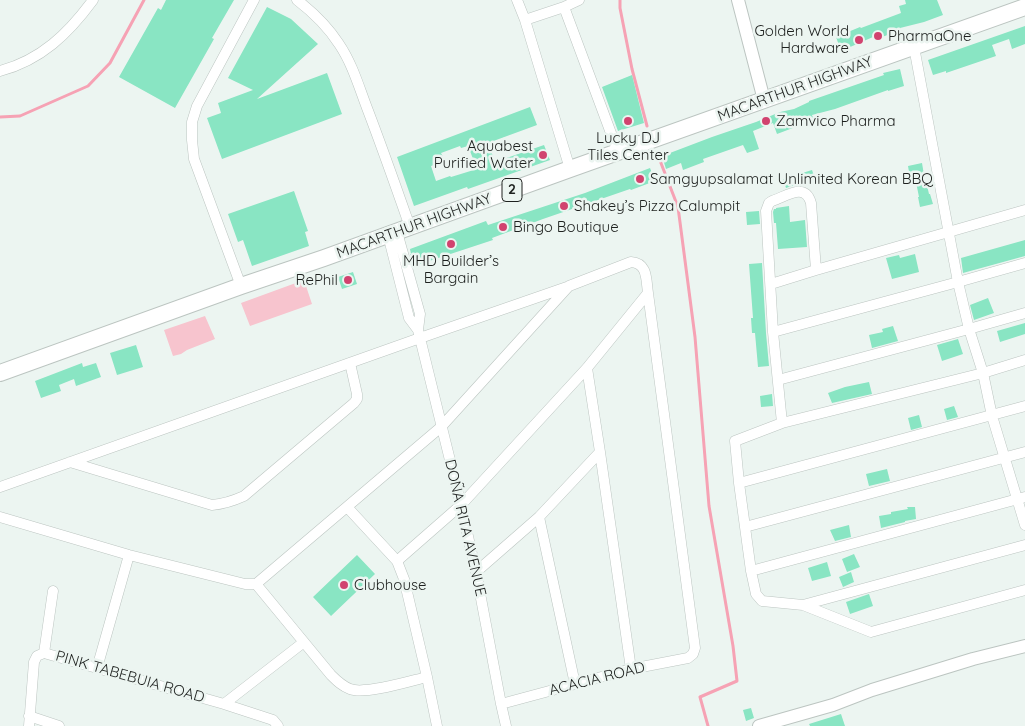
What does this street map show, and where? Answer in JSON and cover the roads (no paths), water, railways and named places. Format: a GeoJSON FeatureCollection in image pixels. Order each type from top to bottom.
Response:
{"type":"FeatureCollection","features":[{"type":"Feature","properties":{"kind":"highway","name":"MACARTHUR HIGHWAY"},"geometry":{"type":"LineString","coordinates":[[0,373],[1025,7]]}},
{"type":"Feature","properties":{"kind":"street"},"geometry":{"type":"LineString","coordinates":[[0,71],[14,67],[46,50],[60,39],[93,0]]}},
{"type":"Feature","properties":{"kind":"street"},"geometry":{"type":"LineString","coordinates":[[241,286],[194,158],[192,122],[197,106],[254,0]]}},
{"type":"Feature","properties":{"kind":"street","name":"DOÑA RITA AVENUE"},"geometry":{"type":"LineString","coordinates":[[297,0],[328,28],[341,46],[352,68],[394,181],[398,231],[420,314],[419,334],[462,505],[506,726]]}},
{"type":"Feature","properties":{"kind":"street"},"geometry":{"type":"LineString","coordinates":[[518,0],[570,169]]}},
{"type":"Feature","properties":{"kind":"street"},"geometry":{"type":"LineString","coordinates":[[525,20],[579,0]]}},
{"type":"Feature","properties":{"kind":"street"},"geometry":{"type":"LineString","coordinates":[[738,0],[764,100]]}},
{"type":"Feature","properties":{"kind":"street"},"geometry":{"type":"LineString","coordinates":[[564,6],[618,152]]}},
{"type":"Feature","properties":{"kind":"street"},"geometry":{"type":"LineString","coordinates":[[914,47],[958,282],[969,329],[983,373],[992,416],[1004,457],[1021,498],[1025,525]]}},
{"type":"Feature","properties":{"kind":"street"},"geometry":{"type":"LineString","coordinates":[[782,423],[766,211],[768,203],[795,192],[806,193],[811,203],[816,270]]}},
{"type":"Feature","properties":{"kind":"street"},"geometry":{"type":"LineString","coordinates":[[771,284],[1025,210]]}},
{"type":"Feature","properties":{"kind":"street"},"geometry":{"type":"LineString","coordinates":[[0,488],[350,362],[419,334],[569,286],[631,262],[638,262],[643,267],[648,293],[587,368],[462,505],[397,561]]}},
{"type":"Feature","properties":{"kind":"street"},"geometry":{"type":"LineString","coordinates":[[774,332],[1025,263]]}},
{"type":"Feature","properties":{"kind":"street"},"geometry":{"type":"LineString","coordinates":[[0,517],[129,555],[245,584],[256,584],[441,427],[569,286]]}},
{"type":"Feature","properties":{"kind":"street","name":"ACACIA ROAD"},"geometry":{"type":"LineString","coordinates":[[501,704],[631,669],[688,658],[693,654],[695,648],[648,293]]}},
{"type":"Feature","properties":{"kind":"street"},"geometry":{"type":"LineString","coordinates":[[778,380],[1025,313]]}},
{"type":"Feature","properties":{"kind":"street"},"geometry":{"type":"LineString","coordinates":[[1025,360],[983,373],[782,423],[735,441],[751,572],[756,594],[762,601],[803,605],[871,632],[1025,590]]}},
{"type":"Feature","properties":{"kind":"street"},"geometry":{"type":"LineString","coordinates":[[70,462],[212,505],[235,501],[244,496],[354,403],[357,399],[357,394],[350,362]]}},
{"type":"Feature","properties":{"kind":"street"},"geometry":{"type":"LineString","coordinates":[[587,368],[631,669]]}},
{"type":"Feature","properties":{"kind":"street"},"geometry":{"type":"LineString","coordinates":[[739,482],[1025,406]]}},
{"type":"Feature","properties":{"kind":"street"},"geometry":{"type":"LineString","coordinates":[[476,572],[539,517],[600,452]]}},
{"type":"Feature","properties":{"kind":"street"},"geometry":{"type":"LineString","coordinates":[[746,527],[1025,452]]}},
{"type":"Feature","properties":{"kind":"street"},"geometry":{"type":"LineString","coordinates":[[751,572],[1021,498]]}},
{"type":"Feature","properties":{"kind":"street"},"geometry":{"type":"LineString","coordinates":[[347,507],[397,561],[404,579],[428,678],[437,726]]}},
{"type":"Feature","properties":{"kind":"street"},"geometry":{"type":"LineString","coordinates":[[539,517],[575,684]]}},
{"type":"Feature","properties":{"kind":"street"},"geometry":{"type":"LineString","coordinates":[[803,605],[1025,545]]}},
{"type":"Feature","properties":{"kind":"street"},"geometry":{"type":"LineString","coordinates":[[97,668],[129,555]]}},
{"type":"Feature","properties":{"kind":"street"},"geometry":{"type":"LineString","coordinates":[[256,584],[331,675],[341,684],[352,690],[366,691],[428,678]]}},
{"type":"Feature","properties":{"kind":"street"},"geometry":{"type":"LineString","coordinates":[[44,653],[53,591]]}},
{"type":"Feature","properties":{"kind":"street"},"geometry":{"type":"LineString","coordinates":[[224,704],[304,642]]}},
{"type":"Feature","properties":{"kind":"street"},"geometry":{"type":"LineString","coordinates":[[760,726],[833,705],[872,690],[973,659],[1025,646]]}},
{"type":"Feature","properties":{"kind":"street","name":"PINK TABEBUIA ROAD"},"geometry":{"type":"LineString","coordinates":[[59,726],[29,721],[34,662],[37,656],[44,653],[224,704],[273,720],[278,726]]}},
{"type":"Feature","properties":{"kind":"waterway"},"geometry":{"type":"LineString","coordinates":[[0,117],[20,116],[88,86],[110,63],[144,0]]}},
{"type":"Feature","properties":{"kind":"waterway"},"geometry":{"type":"LineString","coordinates":[[620,0],[632,69],[647,126]]}},
{"type":"Feature","properties":{"kind":"waterway"},"geometry":{"type":"LineString","coordinates":[[659,158],[678,207],[695,337],[709,506],[733,646],[737,681],[700,697],[708,726]]}},
{"type":"Feature","properties":{"kind":"place","name":"PharmaOne"},"geometry":{"type":"Point","coordinates":[878,36]}},
{"type":"Feature","properties":{"kind":"place","name":"Golden World Hardware"},"geometry":{"type":"Point","coordinates":[859,40]}},
{"type":"Feature","properties":{"kind":"place","name":"Lucky DJ Tiles Center"},"geometry":{"type":"Point","coordinates":[628,121]}},
{"type":"Feature","properties":{"kind":"place","name":"Zamvico Pharma"},"geometry":{"type":"Point","coordinates":[766,121]}},
{"type":"Feature","properties":{"kind":"place","name":"Aquabest Purified Water"},"geometry":{"type":"Point","coordinates":[543,155]}},
{"type":"Feature","properties":{"kind":"place","name":"Samgyupsalamat Unlimited Korean BBQ"},"geometry":{"type":"Point","coordinates":[640,179]}},
{"type":"Feature","properties":{"kind":"place","name":"Shakey’s Pizza Calumpit"},"geometry":{"type":"Point","coordinates":[564,206]}},
{"type":"Feature","properties":{"kind":"place","name":"Bingo Boutique"},"geometry":{"type":"Point","coordinates":[503,227]}},
{"type":"Feature","properties":{"kind":"place","name":"MHD Builder’s Bargain"},"geometry":{"type":"Point","coordinates":[451,244]}},
{"type":"Feature","properties":{"kind":"place","name":"RePhil"},"geometry":{"type":"Point","coordinates":[348,280]}},
{"type":"Feature","properties":{"kind":"place","name":"Clubhouse"},"geometry":{"type":"Point","coordinates":[344,585]}}]}
